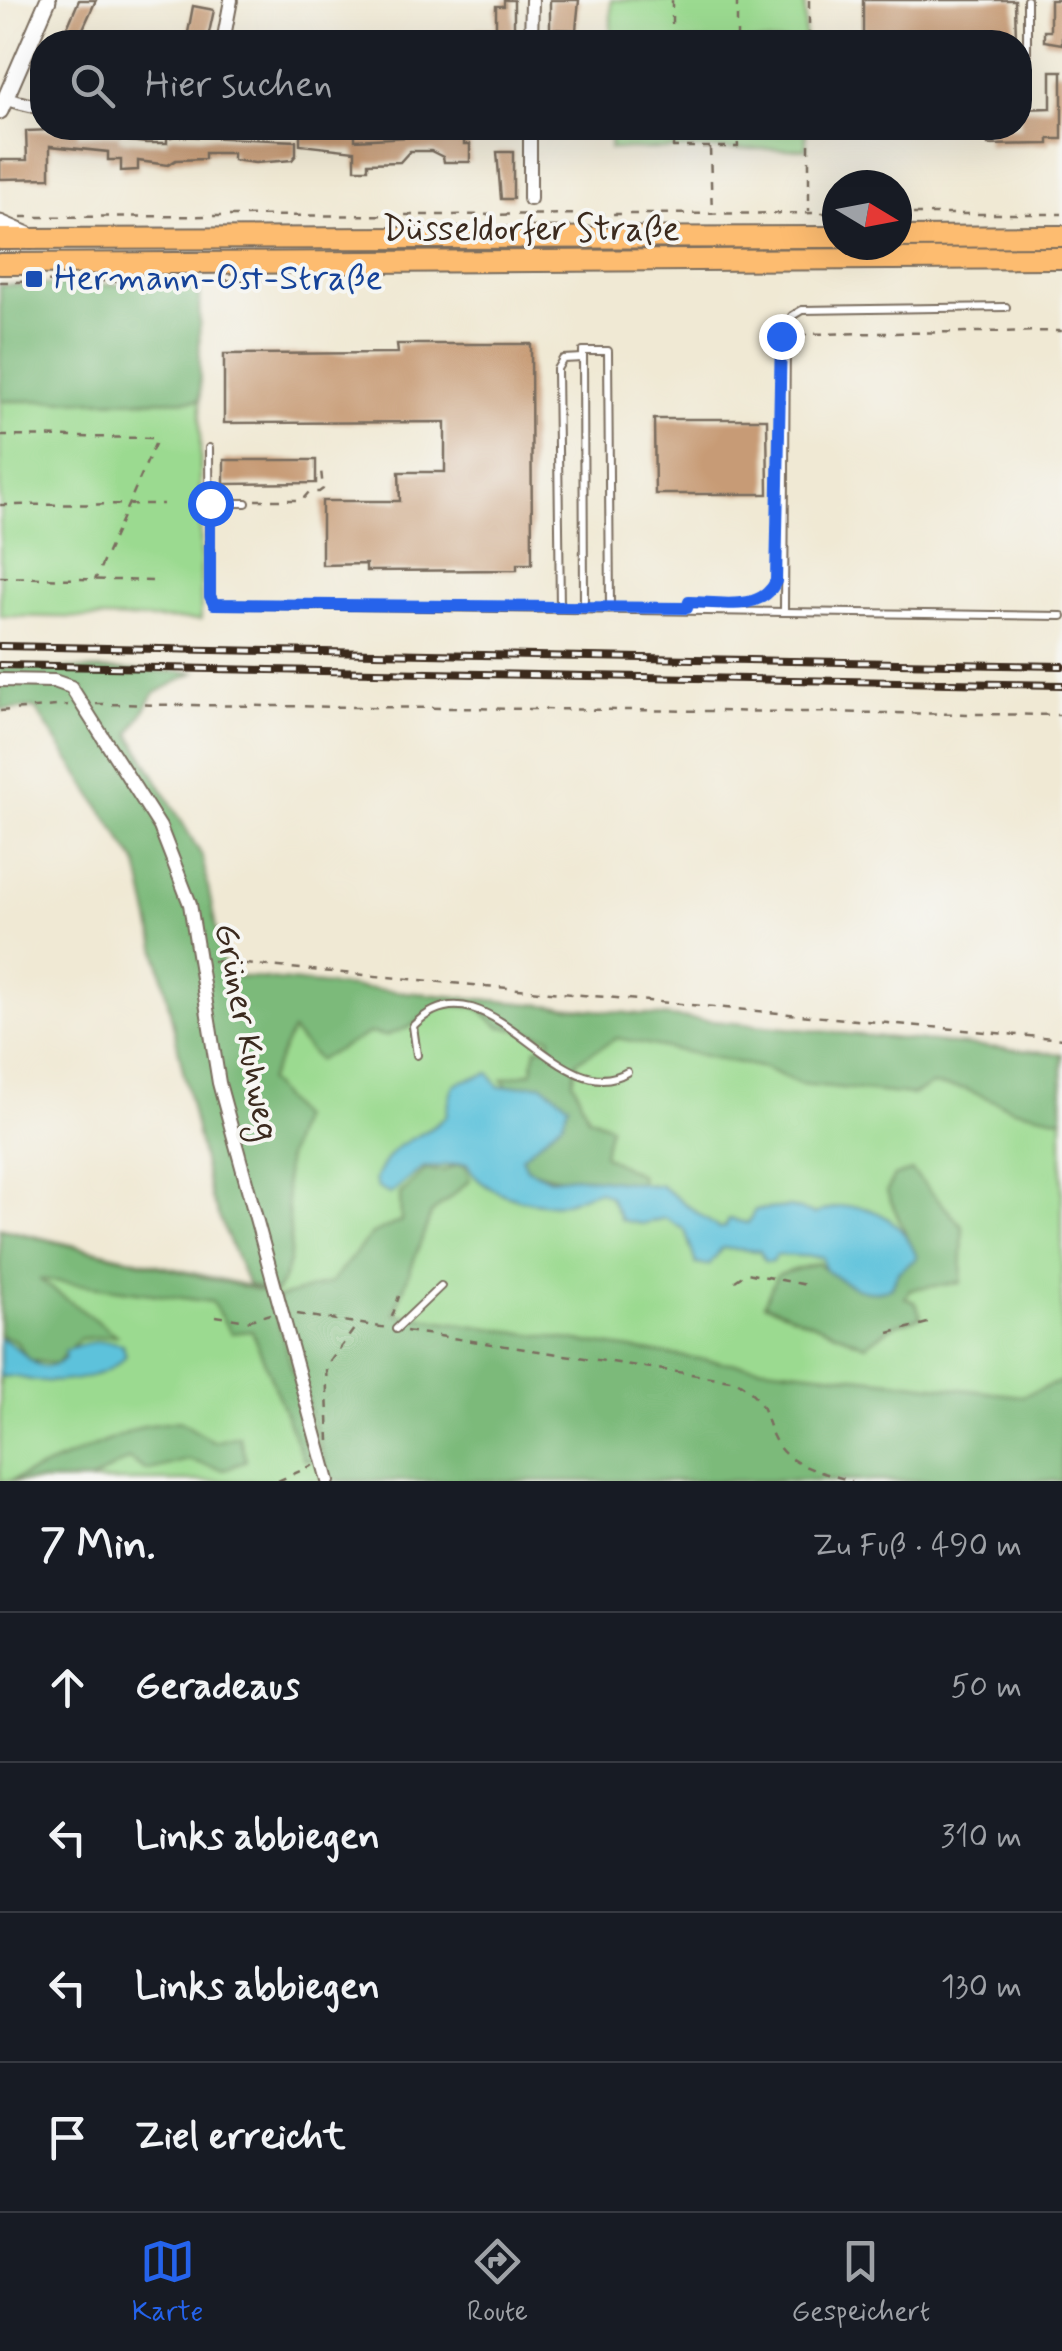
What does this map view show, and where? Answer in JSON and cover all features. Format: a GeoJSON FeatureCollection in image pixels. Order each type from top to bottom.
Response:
{"type":"FeatureCollection","features":[{"type":"Feature","properties":{"kind":"main road"},"geometry":{"type":"LineString","coordinates":[[912,236],[1062,236]]}},
{"type":"Feature","properties":{"kind":"main road","name":"Düsseldorfer Straße"},"geometry":{"type":"LineString","coordinates":[[0,239],[822,237]]}},
{"type":"Feature","properties":{"kind":"main road","name":"Düsseldorfer Straße"},"geometry":{"type":"LineString","coordinates":[[0,264],[1062,258]]}},
{"type":"Feature","properties":{"kind":"street"},"geometry":{"type":"LineString","coordinates":[[35,30],[48,0]]}},
{"type":"Feature","properties":{"kind":"street"},"geometry":{"type":"LineString","coordinates":[[225,30],[231,0]]}},
{"type":"Feature","properties":{"kind":"street"},"geometry":{"type":"LineString","coordinates":[[531,30],[532,0]]}},
{"type":"Feature","properties":{"kind":"street"},"geometry":{"type":"LineString","coordinates":[[30,41],[2,105],[30,107]]}},
{"type":"Feature","properties":{"kind":"street"},"geometry":{"type":"LineString","coordinates":[[530,140],[530,199]]}},
{"type":"Feature","properties":{"kind":"street"},"geometry":{"type":"LineString","coordinates":[[0,223],[38,239]]}},
{"type":"Feature","properties":{"kind":"street"},"geometry":{"type":"LineString","coordinates":[[0,680],[62,683],[71,687],[84,704]]}},
{"type":"Feature","properties":{"kind":"street","name":"Grüner Kuhweg"},"geometry":{"type":"LineString","coordinates":[[84,704],[169,844],[190,904],[220,1083],[278,1310],[328,1481]]}},
{"type":"Feature","properties":{"kind":"lane"},"geometry":{"type":"LineString","coordinates":[[1026,30],[1027,0]]}},
{"type":"Feature","properties":{"kind":"lane"},"geometry":{"type":"LineString","coordinates":[[784,610],[786,334],[792,316],[802,310],[1006,307]]}},
{"type":"Feature","properties":{"kind":"lane"},"geometry":{"type":"LineString","coordinates":[[584,607],[584,351],[608,350],[610,606]]}},
{"type":"Feature","properties":{"kind":"lane"},"geometry":{"type":"LineString","coordinates":[[560,606],[558,369],[563,359],[584,358]]}},
{"type":"Feature","properties":{"kind":"lane"},"geometry":{"type":"LineString","coordinates":[[210,448],[210,596],[214,604],[610,606],[1062,616]]}},
{"type":"Feature","properties":{"kind":"lane"},"geometry":{"type":"LineString","coordinates":[[210,503],[246,503]]}},
{"type":"Feature","properties":{"kind":"lane"},"geometry":{"type":"LineString","coordinates":[[417,1055],[413,1026],[424,1014],[463,1008],[493,1014],[586,1077],[611,1081],[627,1072]]}},
{"type":"Feature","properties":{"kind":"lane"},"geometry":{"type":"LineString","coordinates":[[392,1329],[441,1286]]}},
{"type":"Feature","properties":{"kind":"path"},"geometry":{"type":"LineString","coordinates":[[672,0],[672,30]]}},
{"type":"Feature","properties":{"kind":"path"},"geometry":{"type":"LineString","coordinates":[[737,0],[738,30]]}},
{"type":"Feature","properties":{"kind":"path"},"geometry":{"type":"LineString","coordinates":[[809,0],[809,30]]}},
{"type":"Feature","properties":{"kind":"path"},"geometry":{"type":"LineString","coordinates":[[673,140],[673,147],[738,147],[738,140]]}},
{"type":"Feature","properties":{"kind":"path"},"geometry":{"type":"LineString","coordinates":[[809,140],[810,213]]}},
{"type":"Feature","properties":{"kind":"path"},"geometry":{"type":"LineString","coordinates":[[710,147],[712,216]]}},
{"type":"Feature","properties":{"kind":"path"},"geometry":{"type":"LineString","coordinates":[[20,217],[822,213]]}},
{"type":"Feature","properties":{"kind":"path"},"geometry":{"type":"LineString","coordinates":[[912,214],[1062,214]]}},
{"type":"Feature","properties":{"kind":"path"},"geometry":{"type":"LineString","coordinates":[[786,334],[1062,331]]}},
{"type":"Feature","properties":{"kind":"path"},"geometry":{"type":"LineString","coordinates":[[0,436],[154,438],[155,444],[95,580]]}},
{"type":"Feature","properties":{"kind":"path"},"geometry":{"type":"LineString","coordinates":[[246,503],[302,500],[323,489],[321,470]]}},
{"type":"Feature","properties":{"kind":"path"},"geometry":{"type":"LineString","coordinates":[[0,505],[163,504]]}},
{"type":"Feature","properties":{"kind":"path"},"geometry":{"type":"LineString","coordinates":[[0,577],[154,581]]}},
{"type":"Feature","properties":{"kind":"path"},"geometry":{"type":"LineString","coordinates":[[750,603],[766,596],[776,581]]}},
{"type":"Feature","properties":{"kind":"path"},"geometry":{"type":"LineString","coordinates":[[0,711],[84,704],[1062,715]]}},
{"type":"Feature","properties":{"kind":"path"},"geometry":{"type":"LineString","coordinates":[[201,960],[1062,1039]]}},
{"type":"Feature","properties":{"kind":"path"},"geometry":{"type":"LineString","coordinates":[[735,1281],[747,1273],[806,1284]]}},
{"type":"Feature","properties":{"kind":"path"},"geometry":{"type":"LineString","coordinates":[[392,1329],[400,1296]]}},
{"type":"Feature","properties":{"kind":"path"},"geometry":{"type":"LineString","coordinates":[[216,1316],[248,1321],[278,1310],[736,1381],[762,1398],[780,1448],[809,1468],[852,1481]]}},
{"type":"Feature","properties":{"kind":"path"},"geometry":{"type":"LineString","coordinates":[[889,1333],[928,1323]]}},
{"type":"Feature","properties":{"kind":"path"},"geometry":{"type":"LineString","coordinates":[[278,1481],[321,1457],[326,1450],[332,1436],[326,1366],[358,1324]]}},
{"type":"Feature","properties":{"kind":"green space"},"geometry":{"type":"Polygon","coordinates":[[[611,0],[805,0],[805,30],[611,30],[611,0]]]}},
{"type":"Feature","properties":{"kind":"green space"},"geometry":{"type":"Polygon","coordinates":[[[610,140],[806,140],[806,149],[610,149],[610,140]]]}},
{"type":"Feature","properties":{"kind":"green space"},"geometry":{"type":"Polygon","coordinates":[[[199,284],[200,400],[0,401],[0,285],[199,284]]]}},
{"type":"Feature","properties":{"kind":"green space"},"geometry":{"type":"Polygon","coordinates":[[[200,400],[201,620],[0,616],[0,401],[200,400]]]}},
{"type":"Feature","properties":{"kind":"green space"},"geometry":{"type":"Polygon","coordinates":[[[0,667],[195,672],[154,694],[130,734],[202,856],[225,975],[1062,1054],[1062,1119],[1014,1109],[965,1089],[932,1085],[912,1095],[800,1084],[764,1068],[617,1038],[577,1061],[573,1081],[588,1117],[610,1126],[603,1155],[640,1175],[642,1187],[582,1181],[526,1168],[522,1156],[541,1138],[502,1079],[532,1072],[536,1048],[549,1047],[551,1037],[499,1026],[476,1007],[441,1005],[410,1027],[385,1036],[370,1033],[318,1060],[292,1031],[268,1081],[299,1118],[286,1163],[289,1261],[276,1292],[248,1285],[211,1198],[138,865],[35,708],[0,710],[0,667]]]}},
{"type":"Feature","properties":{"kind":"green space"},"geometry":{"type":"Polygon","coordinates":[[[225,975],[1062,1054],[1062,1481],[0,1481],[0,1228],[275,1292],[225,975]]]}},
{"type":"Feature","properties":{"kind":"green space"},"geometry":{"type":"Polygon","coordinates":[[[465,1166],[470,1180],[431,1214],[394,1314],[721,1362],[1022,1396],[1062,1381],[1062,1481],[330,1481],[277,1298],[330,1283],[372,1234],[401,1221],[400,1194],[425,1170],[443,1171],[465,1166]]]}},
{"type":"Feature","properties":{"kind":"green space"},"geometry":{"type":"Polygon","coordinates":[[[912,1171],[963,1227],[961,1283],[910,1289],[905,1298],[916,1303],[921,1317],[893,1326],[866,1345],[764,1304],[777,1275],[818,1263],[825,1270],[892,1287],[898,1272],[916,1258],[887,1192],[893,1177],[912,1171]]]}},
{"type":"Feature","properties":{"kind":"green space"},"geometry":{"type":"Polygon","coordinates":[[[0,1229],[270,1293],[318,1460],[304,1460],[252,1331],[231,1333],[212,1302],[39,1279],[116,1335],[79,1339],[56,1364],[29,1360],[15,1340],[0,1335],[0,1229]]]}},
{"type":"Feature","properties":{"kind":"green space"},"geometry":{"type":"Polygon","coordinates":[[[179,1421],[214,1442],[239,1436],[246,1460],[225,1470],[188,1460],[147,1471],[129,1459],[90,1481],[10,1481],[144,1426],[179,1421]]]}},
{"type":"Feature","properties":{"kind":"water"},"geometry":{"type":"Polygon","coordinates":[[[489,1073],[499,1087],[542,1084],[569,1104],[563,1121],[522,1157],[527,1168],[550,1179],[574,1176],[661,1186],[718,1228],[725,1227],[729,1219],[748,1223],[755,1210],[790,1207],[815,1214],[847,1206],[863,1208],[877,1212],[901,1230],[917,1258],[898,1272],[892,1287],[865,1291],[825,1270],[822,1257],[776,1255],[772,1262],[764,1261],[760,1251],[722,1248],[709,1265],[696,1264],[685,1230],[665,1218],[641,1224],[621,1220],[610,1197],[599,1191],[561,1203],[521,1200],[483,1183],[467,1164],[424,1167],[390,1194],[378,1188],[375,1180],[391,1154],[446,1116],[455,1084],[489,1073]]]}},
{"type":"Feature","properties":{"kind":"water"},"geometry":{"type":"Polygon","coordinates":[[[0,1338],[46,1367],[65,1358],[64,1352],[92,1342],[122,1344],[126,1355],[109,1369],[74,1380],[0,1377],[0,1338]]]}},
{"type":"Feature","properties":{"kind":"building"},"geometry":{"type":"Polygon","coordinates":[[[79,0],[96,0],[82,30],[66,30],[79,0]]]}},
{"type":"Feature","properties":{"kind":"building"},"geometry":{"type":"Polygon","coordinates":[[[504,0],[514,0],[514,30],[477,30],[496,28],[496,6],[504,6],[504,0]]]}},
{"type":"Feature","properties":{"kind":"building"},"geometry":{"type":"Polygon","coordinates":[[[550,0],[579,0],[576,30],[550,29],[550,0]]]}},
{"type":"Feature","properties":{"kind":"building"},"geometry":{"type":"Polygon","coordinates":[[[863,0],[1015,0],[1016,30],[863,30],[863,0]]]}},
{"type":"Feature","properties":{"kind":"building"},"geometry":{"type":"Polygon","coordinates":[[[1050,0],[1062,0],[1062,44],[1044,41],[1044,31],[1050,31],[1050,0]]]}},
{"type":"Feature","properties":{"kind":"building"},"geometry":{"type":"Polygon","coordinates":[[[193,6],[214,10],[210,30],[188,30],[193,6]]]}},
{"type":"Feature","properties":{"kind":"building"},"geometry":{"type":"Polygon","coordinates":[[[1051,71],[1062,71],[1062,139],[1049,139],[1049,144],[988,145],[988,140],[1032,140],[1032,109],[1051,108],[1051,71]]]}},
{"type":"Feature","properties":{"kind":"building"},"geometry":{"type":"Polygon","coordinates":[[[26,131],[30,131],[30,140],[296,141],[296,155],[292,160],[255,163],[233,160],[233,153],[205,153],[205,159],[176,160],[168,165],[138,161],[138,170],[121,171],[121,160],[108,160],[108,152],[50,146],[50,178],[0,179],[0,160],[27,160],[26,131]]]}},
{"type":"Feature","properties":{"kind":"building"},"geometry":{"type":"Polygon","coordinates":[[[300,140],[464,140],[464,144],[470,144],[470,162],[444,162],[443,157],[431,151],[410,151],[400,162],[368,163],[368,169],[355,169],[355,151],[300,145],[300,140]]]}},
{"type":"Feature","properties":{"kind":"building"},"geometry":{"type":"Polygon","coordinates":[[[497,152],[513,152],[513,199],[501,199],[497,152]]]}},
{"type":"Feature","properties":{"kind":"building"},"geometry":{"type":"Polygon","coordinates":[[[397,344],[531,344],[532,564],[517,564],[517,570],[366,571],[366,564],[322,565],[322,501],[400,501],[399,472],[445,472],[445,422],[224,423],[224,354],[398,353],[397,344]]]}},
{"type":"Feature","properties":{"kind":"building"},"geometry":{"type":"Polygon","coordinates":[[[654,419],[767,419],[768,494],[655,494],[654,419]]]}},
{"type":"Feature","properties":{"kind":"building"},"geometry":{"type":"Polygon","coordinates":[[[224,460],[316,460],[316,483],[224,484],[224,460]]]}},
{"type":"Feature","properties":{"kind":"railway"},"geometry":{"type":"LineString","coordinates":[[0,646],[1062,666]]}},
{"type":"Feature","properties":{"kind":"railway"},"geometry":{"type":"LineString","coordinates":[[0,665],[1062,685]]}},
{"type":"Feature","properties":{"kind":"place","name":"Hermann-Ost-Straße"},"geometry":{"type":"Point","coordinates":[34,279]}},
{"type":"Feature","properties":{"kind":"route"},"geometry":{"type":"LineString","coordinates":[[210,503],[210,596],[214,604],[687,608],[689,602],[750,603],[766,596],[776,581],[781,336]]}}]}
